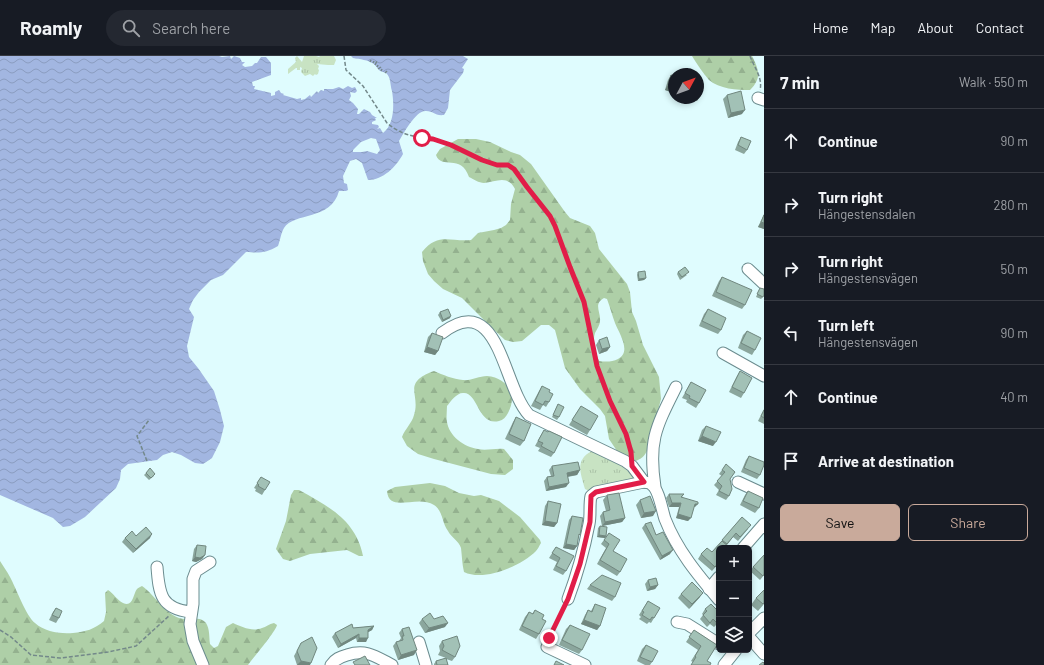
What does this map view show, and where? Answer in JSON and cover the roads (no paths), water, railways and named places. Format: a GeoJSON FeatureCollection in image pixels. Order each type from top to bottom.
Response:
{"type":"FeatureCollection","features":[{"type":"Feature","properties":{"kind":"street"},"geometry":{"type":"LineString","coordinates":[[748,269],[764,284]]}},
{"type":"Feature","properties":{"kind":"street"},"geometry":{"type":"LineString","coordinates":[[442,333],[454,325],[464,321],[474,322],[481,326],[494,341],[524,410],[529,415],[625,461],[632,466],[644,482]]}},
{"type":"Feature","properties":{"kind":"street"},"geometry":{"type":"LineString","coordinates":[[723,354],[764,376]]}},
{"type":"Feature","properties":{"kind":"street"},"geometry":{"type":"LineString","coordinates":[[676,386],[655,433],[652,451],[652,468],[655,487],[665,519],[677,543],[688,562],[716,597]]}},
{"type":"Feature","properties":{"kind":"street"},"geometry":{"type":"LineString","coordinates":[[568,599],[580,564],[590,522],[591,496],[596,492],[644,482],[655,487]]}},
{"type":"Feature","properties":{"kind":"street"},"geometry":{"type":"LineString","coordinates":[[738,482],[764,494]]}},
{"type":"Feature","properties":{"kind":"street"},"geometry":{"type":"LineString","coordinates":[[746,545],[764,524]]}},
{"type":"Feature","properties":{"kind":"street"},"geometry":{"type":"LineString","coordinates":[[202,665],[193,641],[190,624],[193,604],[194,575],[196,571],[210,562]]}},
{"type":"Feature","properties":{"kind":"street"},"geometry":{"type":"LineString","coordinates":[[157,567],[160,591],[166,603],[183,612],[191,612]]}},
{"type":"Feature","properties":{"kind":"street"},"geometry":{"type":"LineString","coordinates":[[709,589],[716,581]]}},
{"type":"Feature","properties":{"kind":"street"},"geometry":{"type":"LineString","coordinates":[[752,632],[764,618]]}},
{"type":"Feature","properties":{"kind":"street"},"geometry":{"type":"LineString","coordinates":[[677,622],[688,624],[716,642]]}},
{"type":"Feature","properties":{"kind":"street"},"geometry":{"type":"LineString","coordinates":[[752,640],[764,654]]}},
{"type":"Feature","properties":{"kind":"street"},"geometry":{"type":"LineString","coordinates":[[419,642],[426,665]]}},
{"type":"Feature","properties":{"kind":"street"},"geometry":{"type":"LineString","coordinates":[[547,647],[585,665]]}},
{"type":"Feature","properties":{"kind":"street"},"geometry":{"type":"LineString","coordinates":[[331,665],[342,656],[362,653],[371,654],[392,665]]}},
{"type":"Feature","properties":{"kind":"street"},"geometry":{"type":"LineString","coordinates":[[724,665],[732,653]]}},
{"type":"Feature","properties":{"kind":"water"},"geometry":{"type":"Polygon","coordinates":[[[0,56],[230,56],[231,59],[234,56],[240,58],[242,62],[245,62],[242,65],[245,67],[252,66],[257,63],[261,57],[266,57],[271,63],[271,75],[252,82],[253,86],[255,86],[254,89],[271,93],[271,96],[275,95],[275,92],[279,90],[284,94],[283,95],[297,99],[301,98],[301,100],[310,95],[311,97],[317,91],[318,93],[321,90],[324,91],[324,89],[339,87],[343,89],[348,86],[352,88],[355,87],[357,91],[355,93],[350,92],[351,96],[349,100],[358,109],[357,114],[364,109],[370,112],[377,118],[375,118],[376,120],[372,122],[372,124],[378,125],[379,127],[377,129],[380,128],[383,133],[390,124],[393,113],[393,96],[389,77],[386,73],[380,71],[374,64],[353,58],[351,56],[463,56],[468,59],[462,68],[464,69],[463,73],[450,90],[448,108],[444,115],[438,115],[426,111],[418,114],[414,118],[399,141],[403,154],[393,168],[379,178],[368,180],[362,163],[356,159],[350,161],[343,176],[344,183],[347,184],[348,190],[339,191],[335,201],[321,212],[289,223],[283,230],[278,246],[263,252],[246,252],[223,275],[211,280],[193,300],[189,309],[194,317],[187,346],[189,357],[214,391],[224,426],[220,442],[212,458],[203,464],[195,463],[172,452],[163,455],[157,460],[128,464],[121,470],[120,479],[116,488],[85,517],[70,526],[63,527],[53,518],[0,495],[0,56]],[[371,138],[361,142],[353,150],[353,152],[367,151],[377,154],[380,150],[376,139],[371,138]]]}}]}
